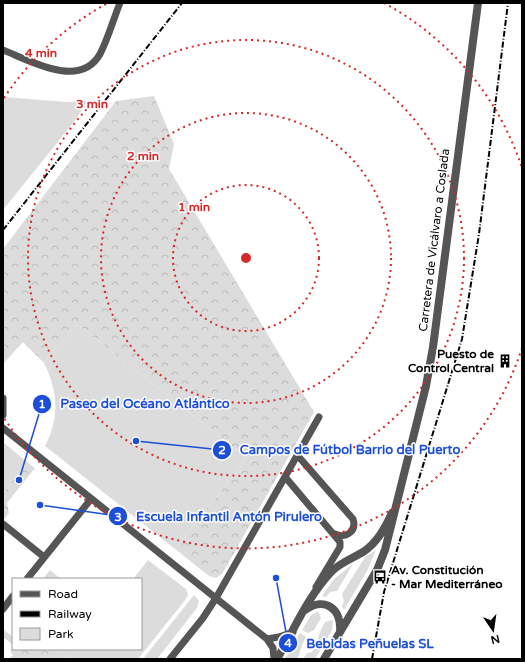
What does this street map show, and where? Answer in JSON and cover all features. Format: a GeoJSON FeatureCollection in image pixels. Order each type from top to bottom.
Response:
{"type":"FeatureCollection","features":[{"type":"Feature","properties":{"kind":"street"},"geometry":{"type":"LineString","coordinates":[[3,50],[59,72],[71,72],[82,69],[93,63],[100,55],[120,3]]}},
{"type":"Feature","properties":{"kind":"street","name":"Carretera de Vicálvaro a Coslada"},"geometry":{"type":"LineString","coordinates":[[397,502],[426,386],[433,348],[478,3]]}},
{"type":"Feature","properties":{"kind":"street"},"geometry":{"type":"LineString","coordinates":[[3,398],[3,415]]}},
{"type":"Feature","properties":{"kind":"street"},"geometry":{"type":"LineString","coordinates":[[170,659],[216,598],[286,478],[319,417]]}},
{"type":"Feature","properties":{"kind":"street"},"geometry":{"type":"LineString","coordinates":[[3,428],[267,639],[273,648],[274,659]]}},
{"type":"Feature","properties":{"kind":"street"},"geometry":{"type":"LineString","coordinates":[[298,456],[353,519],[354,526],[350,533],[344,536],[335,534]]}},
{"type":"Feature","properties":{"kind":"street"},"geometry":{"type":"LineString","coordinates":[[277,659],[315,592],[319,581],[341,544],[335,534],[286,478]]}},
{"type":"Feature","properties":{"kind":"street"},"geometry":{"type":"LineString","coordinates":[[28,578],[91,498]]}},
{"type":"Feature","properties":{"kind":"street"},"geometry":{"type":"LineString","coordinates":[[315,592],[333,570],[364,551],[377,539],[385,527],[397,502]]}},
{"type":"Feature","properties":{"kind":"street"},"geometry":{"type":"LineString","coordinates":[[324,659],[380,565],[390,536],[397,502]]}},
{"type":"Feature","properties":{"kind":"street"},"geometry":{"type":"LineString","coordinates":[[3,524],[44,557]]}},
{"type":"Feature","properties":{"kind":"street"},"geometry":{"type":"LineString","coordinates":[[3,609],[12,597]]}},
{"type":"Feature","properties":{"kind":"street"},"geometry":{"type":"LineString","coordinates":[[305,610],[316,605],[331,607],[339,616],[340,633]]}},
{"type":"Feature","properties":{"kind":"street"},"geometry":{"type":"LineString","coordinates":[[267,639],[293,632]]}},
{"type":"Feature","properties":{"kind":"green space"},"geometry":{"type":"Polygon","coordinates":[[[154,96],[174,144],[169,169],[314,412],[222,574],[216,578],[209,576],[175,549],[247,458],[77,324],[44,363],[23,342],[3,364],[3,249],[116,101],[154,96]]]}},
{"type":"Feature","properties":{"kind":"green space"},"geometry":{"type":"Polygon","coordinates":[[[3,97],[67,102],[87,101],[77,118],[3,210],[3,97]]]}},
{"type":"Feature","properties":{"kind":"green space"},"geometry":{"type":"Polygon","coordinates":[[[77,324],[247,458],[175,549],[45,446],[53,425],[55,404],[52,384],[44,363],[77,324]]]}},
{"type":"Feature","properties":{"kind":"green space"},"geometry":{"type":"Polygon","coordinates":[[[3,442],[27,462],[3,493],[3,442]]]}},
{"type":"Feature","properties":{"kind":"green space"},"geometry":{"type":"Polygon","coordinates":[[[27,462],[35,468],[7,503],[9,513],[3,521],[3,493],[27,462]]]}},
{"type":"Feature","properties":{"kind":"green space"},"geometry":{"type":"Polygon","coordinates":[[[376,550],[367,571],[344,610],[342,606],[344,601],[342,594],[365,557],[376,550]]]}},
{"type":"Feature","properties":{"kind":"green space"},"geometry":{"type":"Polygon","coordinates":[[[148,560],[186,589],[188,595],[138,659],[69,659],[57,650],[142,650],[142,578],[134,578],[148,560]]]}},
{"type":"Feature","properties":{"kind":"green space"},"geometry":{"type":"Polygon","coordinates":[[[353,564],[337,591],[330,592],[326,597],[322,596],[334,579],[353,564]]]}},
{"type":"Feature","properties":{"kind":"green space"},"geometry":{"type":"Polygon","coordinates":[[[50,570],[60,578],[44,578],[50,570]]]}},
{"type":"Feature","properties":{"kind":"green space"},"geometry":{"type":"Polygon","coordinates":[[[194,595],[199,601],[197,608],[157,659],[143,659],[194,595]]]}},
{"type":"Feature","properties":{"kind":"green space"},"geometry":{"type":"Polygon","coordinates":[[[318,611],[321,618],[314,630],[308,633],[302,630],[311,615],[318,611]]]}},
{"type":"Feature","properties":{"kind":"green space"},"geometry":{"type":"Polygon","coordinates":[[[333,620],[332,630],[315,659],[303,659],[307,653],[312,652],[325,622],[333,620]]]}},
{"type":"Feature","properties":{"kind":"green space"},"geometry":{"type":"Polygon","coordinates":[[[4,630],[12,636],[12,644],[3,637],[4,630]]]}},
{"type":"Feature","properties":{"kind":"green space"},"geometry":{"type":"Polygon","coordinates":[[[300,633],[306,637],[297,659],[285,659],[300,633]]]}},
{"type":"Feature","properties":{"kind":"green space"},"geometry":{"type":"Polygon","coordinates":[[[12,649],[57,650],[69,659],[9,659],[13,655],[10,652],[12,649]]]}},
{"type":"Feature","properties":{"kind":"railway"},"geometry":{"type":"LineString","coordinates":[[3,230],[182,3]]}},
{"type":"Feature","properties":{"kind":"railway"},"geometry":{"type":"LineString","coordinates":[[372,659],[384,592],[462,339],[479,234],[508,3]]}},
{"type":"Feature","properties":{"kind":"place","name":"Puesto de Control Central"},"geometry":{"type":"Point","coordinates":[505,361]}},
{"type":"Feature","properties":{"kind":"place","name":"Campos de Fútbol Barrio del Puerto"},"geometry":{"type":"Point","coordinates":[136,441]}},
{"type":"Feature","properties":{"kind":"place","name":"Paseo del Océano Atlántico"},"geometry":{"type":"Point","coordinates":[19,480]}},
{"type":"Feature","properties":{"kind":"place","name":"Escuela Infantil Antón Pirulero"},"geometry":{"type":"Point","coordinates":[40,505]}},
{"type":"Feature","properties":{"kind":"place","name":"Av. Constitución - Mar Mediterráneo"},"geometry":{"type":"Point","coordinates":[380,577]}},
{"type":"Feature","properties":{"kind":"place","name":"Bebidas Peñuelas SL"},"geometry":{"type":"Point","coordinates":[276,578]}}]}
